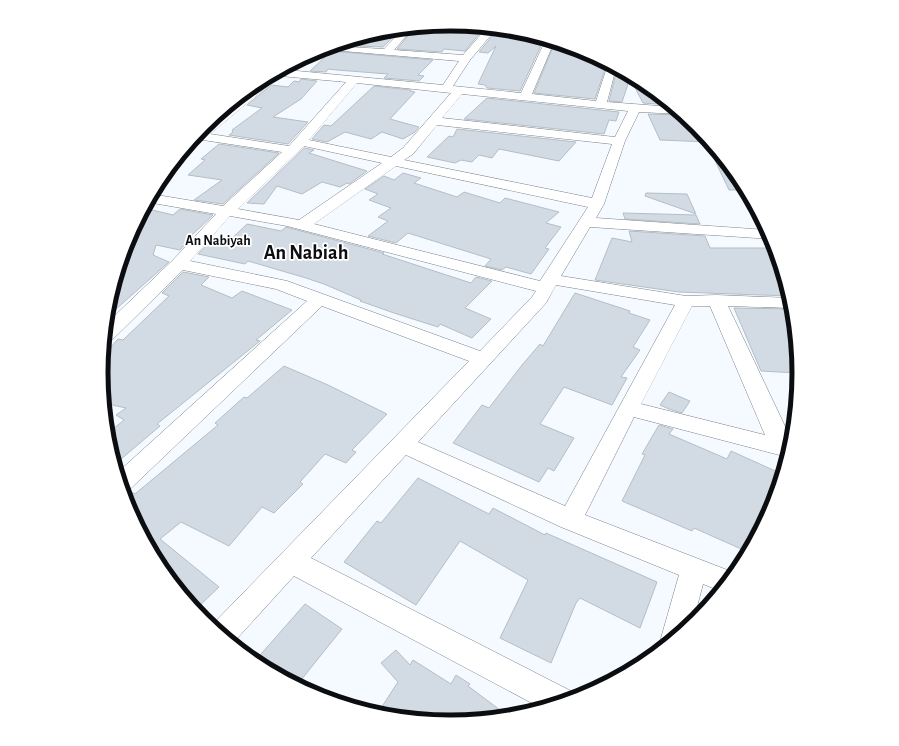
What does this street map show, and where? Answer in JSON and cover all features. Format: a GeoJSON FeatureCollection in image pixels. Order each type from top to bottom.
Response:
{"type":"FeatureCollection","features":[{"type":"Feature","properties":{"kind":"street"},"geometry":{"type":"LineString","coordinates":[[446,89],[466,58],[487,33]]}},
{"type":"Feature","properties":{"kind":"street"},"geometry":{"type":"LineString","coordinates":[[387,52],[404,34]]}},
{"type":"Feature","properties":{"kind":"street"},"geometry":{"type":"LineString","coordinates":[[525,97],[547,46]]}},
{"type":"Feature","properties":{"kind":"street"},"geometry":{"type":"LineString","coordinates":[[340,49],[466,58]]}},
{"type":"Feature","properties":{"kind":"street"},"geometry":{"type":"LineString","coordinates":[[600,105],[610,71]]}},
{"type":"Feature","properties":{"kind":"street"},"geometry":{"type":"LineString","coordinates":[[287,72],[600,105],[667,110]]}},
{"type":"Feature","properties":{"kind":"street"},"geometry":{"type":"LineString","coordinates":[[110,331],[179,264],[227,211],[296,146],[354,80]]}},
{"type":"Feature","properties":{"kind":"street"},"geometry":{"type":"LineString","coordinates":[[302,225],[408,151],[459,91]]}},
{"type":"Feature","properties":{"kind":"street"},"geometry":{"type":"LineString","coordinates":[[225,631],[540,300],[548,283],[597,204],[619,141],[635,108]]}},
{"type":"Feature","properties":{"kind":"street"},"geometry":{"type":"LineString","coordinates":[[434,121],[619,141]]}},
{"type":"Feature","properties":{"kind":"street"},"geometry":{"type":"LineString","coordinates":[[203,136],[296,146],[394,160],[597,204]]}},
{"type":"Feature","properties":{"kind":"street"},"geometry":{"type":"LineString","coordinates":[[155,199],[302,225],[548,283],[686,301],[716,300],[784,303]]}},
{"type":"Feature","properties":{"kind":"street"},"geometry":{"type":"LineString","coordinates":[[587,222],[762,234]]}},
{"type":"Feature","properties":{"kind":"street"},"geometry":{"type":"LineString","coordinates":[[179,264],[281,285],[483,359]]}},
{"type":"Feature","properties":{"kind":"street"},"geometry":{"type":"LineString","coordinates":[[125,480],[319,299]]}},
{"type":"Feature","properties":{"kind":"street"},"geometry":{"type":"LineString","coordinates":[[716,300],[784,444]]}},
{"type":"Feature","properties":{"kind":"street"},"geometry":{"type":"LineString","coordinates":[[570,520],[686,301]]}},
{"type":"Feature","properties":{"kind":"street"},"geometry":{"type":"LineString","coordinates":[[628,408],[783,447]]}},
{"type":"Feature","properties":{"kind":"street"},"geometry":{"type":"LineString","coordinates":[[402,444],[570,520],[722,580]]}},
{"type":"Feature","properties":{"kind":"street"},"geometry":{"type":"LineString","coordinates":[[291,561],[553,699]]}},
{"type":"Feature","properties":{"kind":"street"},"geometry":{"type":"LineString","coordinates":[[678,627],[694,569]]}},
{"type":"Feature","properties":{"kind":"building"},"geometry":{"type":"Polygon","coordinates":[[[450,31],[480,33],[465,51],[444,49],[442,52],[397,49],[410,34],[450,31]]]}},
{"type":"Feature","properties":{"kind":"building"},"geometry":{"type":"Polygon","coordinates":[[[493,35],[516,38],[542,44],[520,91],[487,88],[485,85],[478,84],[496,46],[488,53],[479,52],[493,35]]]}},
{"type":"Feature","properties":{"kind":"building"},"geometry":{"type":"Polygon","coordinates":[[[394,36],[383,47],[352,46],[394,36]]]}},
{"type":"Feature","properties":{"kind":"building"},"geometry":{"type":"Polygon","coordinates":[[[553,47],[605,68],[595,99],[534,93],[553,47]]]}},
{"type":"Feature","properties":{"kind":"building"},"geometry":{"type":"Polygon","coordinates":[[[334,51],[433,60],[418,75],[424,76],[419,81],[384,78],[388,74],[328,69],[326,72],[310,71],[325,57],[320,56],[334,51]]]}},
{"type":"Feature","properties":{"kind":"building"},"geometry":{"type":"Polygon","coordinates":[[[616,74],[629,82],[622,102],[609,101],[616,74]]]}},
{"type":"Feature","properties":{"kind":"building"},"geometry":{"type":"Polygon","coordinates":[[[301,79],[317,81],[301,99],[273,117],[308,122],[288,144],[229,135],[233,132],[232,130],[262,108],[247,105],[271,85],[288,87],[294,81],[299,82],[301,79]]]}},
{"type":"Feature","properties":{"kind":"building"},"geometry":{"type":"Polygon","coordinates":[[[634,85],[661,104],[643,103],[634,85]]]}},
{"type":"Feature","properties":{"kind":"building"},"geometry":{"type":"Polygon","coordinates":[[[374,86],[411,90],[410,91],[415,92],[390,119],[419,127],[415,132],[403,139],[382,132],[371,139],[345,132],[327,142],[312,139],[324,125],[331,126],[374,86]]]}},
{"type":"Feature","properties":{"kind":"building"},"geometry":{"type":"Polygon","coordinates":[[[487,98],[619,112],[616,121],[609,120],[604,134],[464,119],[487,98]]]}},
{"type":"Feature","properties":{"kind":"building"},"geometry":{"type":"Polygon","coordinates":[[[648,114],[673,115],[701,142],[660,140],[648,114]]]}},
{"type":"Feature","properties":{"kind":"building"},"geometry":{"type":"Polygon","coordinates":[[[457,129],[576,142],[559,161],[499,149],[492,158],[479,155],[472,162],[461,160],[455,163],[427,157],[449,136],[453,137],[457,129]]]}},
{"type":"Feature","properties":{"kind":"building"},"geometry":{"type":"Polygon","coordinates":[[[219,144],[279,153],[223,204],[194,200],[222,180],[188,175],[205,160],[201,159],[219,144]]]}},
{"type":"Feature","properties":{"kind":"building"},"geometry":{"type":"Polygon","coordinates":[[[304,148],[314,150],[309,153],[367,171],[349,184],[347,183],[340,187],[322,182],[302,194],[277,186],[264,204],[247,203],[304,148]]]}},
{"type":"Feature","properties":{"kind":"building"},"geometry":{"type":"Polygon","coordinates":[[[712,154],[738,190],[729,190],[712,154]]]}},
{"type":"Feature","properties":{"kind":"building"},"geometry":{"type":"Polygon","coordinates":[[[403,173],[421,178],[414,183],[457,197],[464,192],[500,203],[505,198],[559,212],[546,223],[561,227],[545,248],[549,249],[531,274],[506,267],[502,270],[485,266],[491,259],[408,233],[396,243],[368,236],[388,221],[378,217],[391,208],[369,200],[378,194],[365,189],[384,176],[394,180],[403,173]]]}},
{"type":"Feature","properties":{"kind":"building"},"geometry":{"type":"Polygon","coordinates":[[[646,193],[687,194],[696,214],[645,196],[646,193]]]}},
{"type":"Feature","properties":{"kind":"building"},"geometry":{"type":"Polygon","coordinates":[[[149,209],[173,215],[180,209],[213,215],[191,236],[193,236],[180,250],[156,245],[153,255],[169,262],[113,312],[119,284],[126,263],[149,209]]]}},
{"type":"Feature","properties":{"kind":"building"},"geometry":{"type":"Polygon","coordinates":[[[623,213],[696,215],[700,224],[625,219],[623,213]]]}},
{"type":"Feature","properties":{"kind":"building"},"geometry":{"type":"Polygon","coordinates":[[[247,224],[281,231],[286,227],[384,253],[382,254],[471,283],[476,277],[492,281],[465,308],[491,319],[472,338],[440,324],[438,327],[360,301],[361,300],[324,284],[306,278],[248,261],[245,264],[198,254],[211,240],[227,243],[247,224]]]}},
{"type":"Feature","properties":{"kind":"building"},"geometry":{"type":"Polygon","coordinates":[[[629,231],[705,236],[710,248],[767,248],[783,296],[679,292],[595,280],[612,238],[632,242],[629,231]]]}},
{"type":"Feature","properties":{"kind":"building"},"geometry":{"type":"Polygon","coordinates":[[[183,272],[209,277],[201,285],[232,298],[242,291],[292,310],[256,340],[260,341],[157,424],[160,426],[119,461],[112,430],[124,420],[116,415],[126,408],[109,404],[108,350],[118,339],[123,340],[169,296],[162,293],[183,272]]]}},
{"type":"Feature","properties":{"kind":"building"},"geometry":{"type":"Polygon","coordinates":[[[575,293],[630,311],[629,313],[650,320],[633,347],[640,350],[621,377],[627,378],[612,405],[564,387],[540,424],[574,438],[554,471],[548,468],[539,482],[453,443],[482,405],[489,408],[540,344],[543,346],[575,293]]]}},
{"type":"Feature","properties":{"kind":"building"},"geometry":{"type":"Polygon","coordinates":[[[734,308],[786,309],[789,328],[792,373],[761,371],[734,308]]]}},
{"type":"Feature","properties":{"kind":"building"},"geometry":{"type":"Polygon","coordinates":[[[284,366],[328,385],[387,414],[352,450],[356,452],[346,463],[325,454],[300,482],[303,484],[274,513],[262,507],[229,546],[181,522],[160,539],[219,587],[199,606],[178,581],[153,544],[129,491],[135,494],[218,425],[215,423],[244,397],[247,398],[284,366]]]}},
{"type":"Feature","properties":{"kind":"building"},"geometry":{"type":"Polygon","coordinates":[[[669,392],[690,401],[682,413],[660,405],[669,392]]]}},
{"type":"Feature","properties":{"kind":"building"},"geometry":{"type":"Polygon","coordinates":[[[659,425],[673,429],[669,434],[727,459],[731,451],[777,472],[765,504],[742,550],[694,528],[692,531],[622,501],[645,455],[642,454],[659,425]]]}},
{"type":"Feature","properties":{"kind":"building"},"geometry":{"type":"Polygon","coordinates":[[[418,478],[489,514],[493,508],[545,535],[546,533],[657,582],[640,628],[580,598],[576,603],[551,663],[500,638],[528,580],[460,541],[416,605],[344,562],[377,521],[381,523],[418,478]]]}},
{"type":"Feature","properties":{"kind":"building"},"geometry":{"type":"Polygon","coordinates":[[[305,604],[342,629],[300,681],[259,657],[305,604]]]}},
{"type":"Feature","properties":{"kind":"building"},"geometry":{"type":"Polygon","coordinates":[[[396,650],[410,665],[413,660],[451,684],[456,675],[470,684],[468,686],[501,711],[450,715],[405,712],[381,708],[398,682],[381,663],[396,650]]]}},
{"type":"Feature","properties":{"kind":"district","name":"An Nabiyah"},"geometry":{"type":"Point","coordinates":[218,240]}},
{"type":"Feature","properties":{"kind":"district","name":"An Nabiah"},"geometry":{"type":"Point","coordinates":[306,252]}}]}
